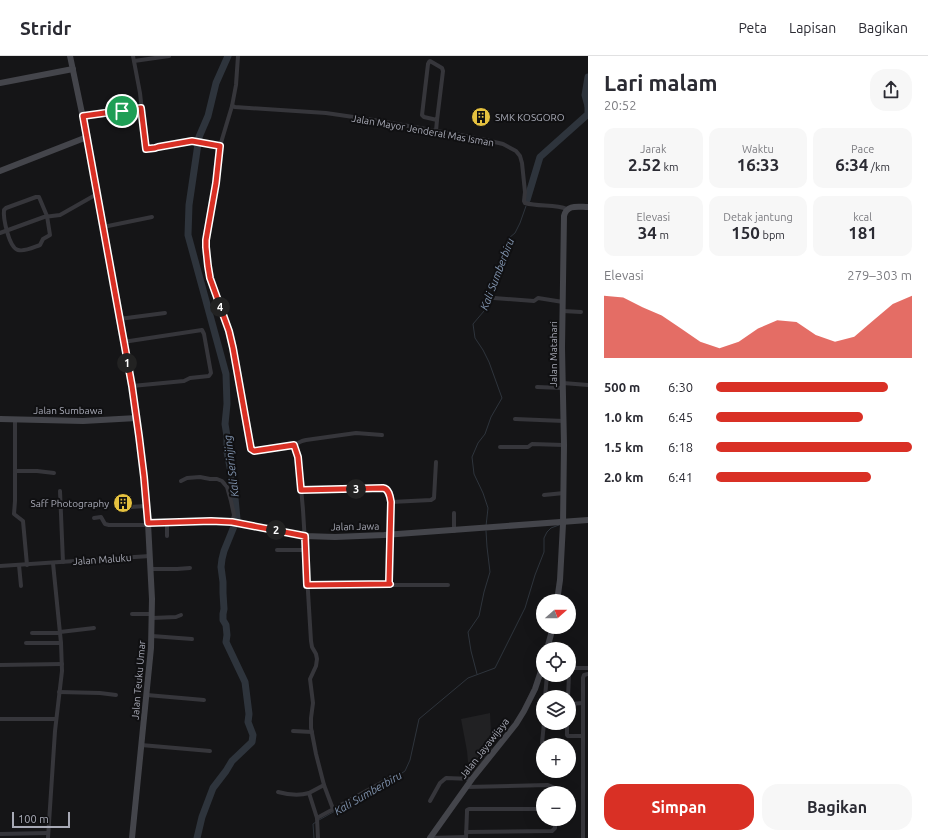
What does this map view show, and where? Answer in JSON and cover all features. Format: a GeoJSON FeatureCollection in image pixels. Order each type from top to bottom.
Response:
{"type":"FeatureCollection","features":[{"type":"Feature","properties":{"kind":"street","name":"Jalan Teuku Umar"},"geometry":{"type":"LineString","coordinates":[[70,56],[87,137],[132,386],[144,477],[148,524],[152,636],[132,838]]}},
{"type":"Feature","properties":{"kind":"street"},"geometry":{"type":"LineString","coordinates":[[134,56],[146,149],[192,141],[218,145]]}},
{"type":"Feature","properties":{"kind":"street"},"geometry":{"type":"LineString","coordinates":[[134,61],[169,56]]}},
{"type":"Feature","properties":{"kind":"street"},"geometry":{"type":"LineString","coordinates":[[238,56],[237,80],[232,106],[218,145],[216,183],[206,240],[210,278],[229,331],[251,448],[254,451],[294,445],[302,441],[356,433],[382,435]]}},
{"type":"Feature","properties":{"kind":"street"},"geometry":{"type":"LineString","coordinates":[[436,131],[443,71],[442,68],[430,61],[428,64],[422,115],[424,117],[437,120]]}},
{"type":"Feature","properties":{"kind":"street"},"geometry":{"type":"LineString","coordinates":[[0,83],[73,69]]}},
{"type":"Feature","properties":{"kind":"street","name":"Jalan Mayor Jenderal Mas Isman"},"geometry":{"type":"LineString","coordinates":[[232,106],[326,113],[436,131],[503,144],[516,150],[520,156],[525,192],[524,201],[526,204],[567,209]]}},
{"type":"Feature","properties":{"kind":"street"},"geometry":{"type":"LineString","coordinates":[[83,116],[141,108]]}},
{"type":"Feature","properties":{"kind":"street"},"geometry":{"type":"LineString","coordinates":[[0,171],[87,137]]}},
{"type":"Feature","properties":{"kind":"street"},"geometry":{"type":"LineString","coordinates":[[0,233],[46,216],[60,215],[97,194]]}},
{"type":"Feature","properties":{"kind":"street"},"geometry":{"type":"LineString","coordinates":[[38,197],[46,216],[50,235],[42,240],[40,245],[25,250],[18,250],[14,247],[4,220],[4,210],[13,205],[38,197]]}},
{"type":"Feature","properties":{"kind":"street"},"geometry":{"type":"LineString","coordinates":[[567,209],[574,207],[588,207]]}},
{"type":"Feature","properties":{"kind":"street","name":"Jalan Matahari"},"geometry":{"type":"LineString","coordinates":[[563,524],[564,216],[567,209]]}},
{"type":"Feature","properties":{"kind":"street"},"geometry":{"type":"LineString","coordinates":[[103,227],[152,217]]}},
{"type":"Feature","properties":{"kind":"street"},"geometry":{"type":"LineString","coordinates":[[494,298],[534,301],[538,298],[563,302]]}},
{"type":"Feature","properties":{"kind":"street"},"geometry":{"type":"LineString","coordinates":[[563,311],[581,312]]}},
{"type":"Feature","properties":{"kind":"street"},"geometry":{"type":"LineString","coordinates":[[119,319],[165,313]]}},
{"type":"Feature","properties":{"kind":"street"},"geometry":{"type":"LineString","coordinates":[[123,342],[202,330],[204,332],[210,364],[211,373],[209,376],[190,378],[178,382],[132,386]]}},
{"type":"Feature","properties":{"kind":"street"},"geometry":{"type":"LineString","coordinates":[[537,387],[588,385]]}},
{"type":"Feature","properties":{"kind":"street","name":"Jalan Sumbawa"},"geometry":{"type":"LineString","coordinates":[[0,420],[83,421],[136,418]]}},
{"type":"Feature","properties":{"kind":"street"},"geometry":{"type":"LineString","coordinates":[[515,419],[564,420]]}},
{"type":"Feature","properties":{"kind":"street"},"geometry":{"type":"LineString","coordinates":[[15,420],[14,513],[15,516],[23,521],[27,564]]}},
{"type":"Feature","properties":{"kind":"street"},"geometry":{"type":"LineString","coordinates":[[500,447],[528,447],[532,444],[564,445]]}},
{"type":"Feature","properties":{"kind":"street"},"geometry":{"type":"LineString","coordinates":[[294,445],[298,457],[305,536],[311,644],[317,658],[316,666],[310,679],[313,703],[311,724],[324,786],[333,809]]}},
{"type":"Feature","properties":{"kind":"street"},"geometry":{"type":"LineString","coordinates":[[391,502],[433,499],[435,496],[436,462]]}},
{"type":"Feature","properties":{"kind":"street"},"geometry":{"type":"LineString","coordinates":[[15,471],[54,473]]}},
{"type":"Feature","properties":{"kind":"street"},"geometry":{"type":"LineString","coordinates":[[181,481],[187,478],[200,477],[222,481],[226,485],[231,501],[234,515],[233,522]]}},
{"type":"Feature","properties":{"kind":"street"},"geometry":{"type":"LineString","coordinates":[[301,490],[385,488],[388,491],[391,502],[390,584]]}},
{"type":"Feature","properties":{"kind":"street"},"geometry":{"type":"LineString","coordinates":[[60,492],[63,562]]}},
{"type":"Feature","properties":{"kind":"street"},"geometry":{"type":"LineString","coordinates":[[544,495],[564,494]]}},
{"type":"Feature","properties":{"kind":"street"},"geometry":{"type":"LineString","coordinates":[[129,503],[130,507],[146,506]]}},
{"type":"Feature","properties":{"kind":"street"},"geometry":{"type":"LineString","coordinates":[[454,514],[454,531]]}},
{"type":"Feature","properties":{"kind":"street"},"geometry":{"type":"LineString","coordinates":[[94,518],[101,517],[105,524],[109,525],[148,524]]}},
{"type":"Feature","properties":{"kind":"street","name":"Jalan Jawa"},"geometry":{"type":"LineString","coordinates":[[148,524],[211,521],[233,522],[305,536],[336,537],[563,524],[588,520]]}},
{"type":"Feature","properties":{"kind":"street"},"geometry":{"type":"LineString","coordinates":[[167,523],[168,536]]}},
{"type":"Feature","properties":{"kind":"street"},"geometry":{"type":"LineString","coordinates":[[558,594],[563,524]]}},
{"type":"Feature","properties":{"kind":"street"},"geometry":{"type":"LineString","coordinates":[[277,550],[306,550]]}},
{"type":"Feature","properties":{"kind":"street","name":"Jalan Maluku"},"geometry":{"type":"LineString","coordinates":[[0,566],[150,556]]}},
{"type":"Feature","properties":{"kind":"street"},"geometry":{"type":"LineString","coordinates":[[0,834],[48,836],[56,719],[62,664],[53,563]]}},
{"type":"Feature","properties":{"kind":"street"},"geometry":{"type":"LineString","coordinates":[[19,565],[21,586]]}},
{"type":"Feature","properties":{"kind":"street"},"geometry":{"type":"LineString","coordinates":[[150,569],[190,568]]}},
{"type":"Feature","properties":{"kind":"street"},"geometry":{"type":"LineString","coordinates":[[307,585],[448,585]]}},
{"type":"Feature","properties":{"kind":"street"},"geometry":{"type":"LineString","coordinates":[[132,614],[176,617],[181,616]]}},
{"type":"Feature","properties":{"kind":"street"},"geometry":{"type":"LineString","coordinates":[[32,633],[60,633],[94,628]]}},
{"type":"Feature","properties":{"kind":"street"},"geometry":{"type":"LineString","coordinates":[[152,636],[192,639]]}},
{"type":"Feature","properties":{"kind":"street"},"geometry":{"type":"LineString","coordinates":[[26,643],[61,643]]}},
{"type":"Feature","properties":{"kind":"street"},"geometry":{"type":"LineString","coordinates":[[0,665],[62,664]]}},
{"type":"Feature","properties":{"kind":"street"},"geometry":{"type":"LineString","coordinates":[[576,668],[588,668]]}},
{"type":"Feature","properties":{"kind":"street"},"geometry":{"type":"LineString","coordinates":[[583,838],[583,703],[584,675],[588,674]]}},
{"type":"Feature","properties":{"kind":"street","name":"Jalan Jayawijaya"},"geometry":{"type":"LineString","coordinates":[[430,838],[472,779],[516,724],[524,711],[537,682]]}},
{"type":"Feature","properties":{"kind":"street"},"geometry":{"type":"LineString","coordinates":[[59,692],[116,695]]}},
{"type":"Feature","properties":{"kind":"street"},"geometry":{"type":"LineString","coordinates":[[147,695],[204,700]]}},
{"type":"Feature","properties":{"kind":"street"},"geometry":{"type":"LineString","coordinates":[[576,704],[583,703]]}},
{"type":"Feature","properties":{"kind":"street"},"geometry":{"type":"LineString","coordinates":[[0,719],[56,719]]}},
{"type":"Feature","properties":{"kind":"street"},"geometry":{"type":"LineString","coordinates":[[567,730],[568,736],[582,736]]}},
{"type":"Feature","properties":{"kind":"street"},"geometry":{"type":"LineString","coordinates":[[294,731],[312,732]]}},
{"type":"Feature","properties":{"kind":"street"},"geometry":{"type":"LineString","coordinates":[[142,745],[210,751]]}},
{"type":"Feature","properties":{"kind":"street"},"geometry":{"type":"LineString","coordinates":[[583,756],[588,755]]}},
{"type":"Feature","properties":{"kind":"street"},"geometry":{"type":"LineString","coordinates":[[317,820],[333,809],[392,777]]}},
{"type":"Feature","properties":{"kind":"street"},"geometry":{"type":"LineString","coordinates":[[430,801],[440,783],[444,779],[472,779]]}},
{"type":"Feature","properties":{"kind":"street"},"geometry":{"type":"LineString","coordinates":[[278,792],[298,795],[309,793],[324,786]]}},
{"type":"Feature","properties":{"kind":"street"},"geometry":{"type":"LineString","coordinates":[[466,787],[550,786]]}},
{"type":"Feature","properties":{"kind":"street"},"geometry":{"type":"LineString","coordinates":[[309,793],[317,820],[318,838]]}},
{"type":"Feature","properties":{"kind":"street"},"geometry":{"type":"LineString","coordinates":[[583,794],[588,794]]}},
{"type":"Feature","properties":{"kind":"street"},"geometry":{"type":"LineString","coordinates":[[430,838],[466,838],[467,810],[469,809],[536,809]]}},
{"type":"Feature","properties":{"kind":"street"},"geometry":{"type":"LineString","coordinates":[[466,832],[552,831],[555,826]]}},
{"type":"Feature","properties":{"kind":"shaded area"},"geometry":{"type":"Polygon","coordinates":[[[490,713],[492,751],[477,772],[469,773],[467,751],[461,719],[490,713]]]}},
{"type":"Feature","properties":{"kind":"waterway","name":"Kali Serinjing"},"geometry":{"type":"LineString","coordinates":[[197,838],[202,817],[213,788],[232,761],[252,742],[253,735],[248,722],[249,714],[245,682],[226,642],[226,625],[223,620],[222,559],[237,519],[234,487],[227,452],[225,424],[227,404],[226,374],[188,235],[189,205],[199,137],[208,116],[216,83],[228,56]]}},
{"type":"Feature","properties":{"kind":"waterway","name":"Kali Sumberbiru"},"geometry":{"type":"LineString","coordinates":[[588,77],[585,95],[588,106]]}},
{"type":"Feature","properties":{"kind":"waterway","name":"Kali Sumberbiru"},"geometry":{"type":"LineString","coordinates":[[527,200],[540,157],[588,114],[588,106]]}},
{"type":"Feature","properties":{"kind":"waterway","name":"Kali Sumberbiru"},"geometry":{"type":"LineString","coordinates":[[486,526],[488,508],[474,474],[472,457],[502,398],[489,362],[475,338],[473,324],[484,311],[490,298],[490,289],[495,281],[509,238],[515,233],[526,206]]}},
{"type":"Feature","properties":{"kind":"waterway","name":"Kali Sumberbiru"},"geometry":{"type":"LineString","coordinates":[[319,820],[351,802],[373,792],[405,771],[410,760],[419,719],[468,678],[495,668],[525,608],[544,552],[544,538],[551,528],[559,525]]}},
{"type":"Feature","properties":{"kind":"waterway","name":"Kali Sumberbiru"},"geometry":{"type":"LineString","coordinates":[[477,674],[468,632],[479,616],[490,572],[486,531]]}},
{"type":"Feature","properties":{"kind":"waterway","name":"Kali Sumberbiru"},"geometry":{"type":"LineString","coordinates":[[314,838],[313,824],[316,822]]}},
{"type":"Feature","properties":{"kind":"place","name":"SMK KOSGORO"},"geometry":{"type":"Point","coordinates":[481,117]}},
{"type":"Feature","properties":{"kind":"place","name":"Saff Photography"},"geometry":{"type":"Point","coordinates":[123,503]}},
{"type":"Feature","properties":{"kind":"route"},"geometry":{"type":"LineString","coordinates":[[141,108],[146,149],[192,141],[217,144],[220,146],[206,247],[210,278],[229,331],[233,348],[251,449],[254,451],[292,444],[294,445],[298,457],[301,490],[385,488],[389,492],[391,502],[390,584],[307,585],[305,536],[232,522],[211,521],[148,523],[144,477],[132,386],[83,116],[122,111],[141,108]]}}]}
